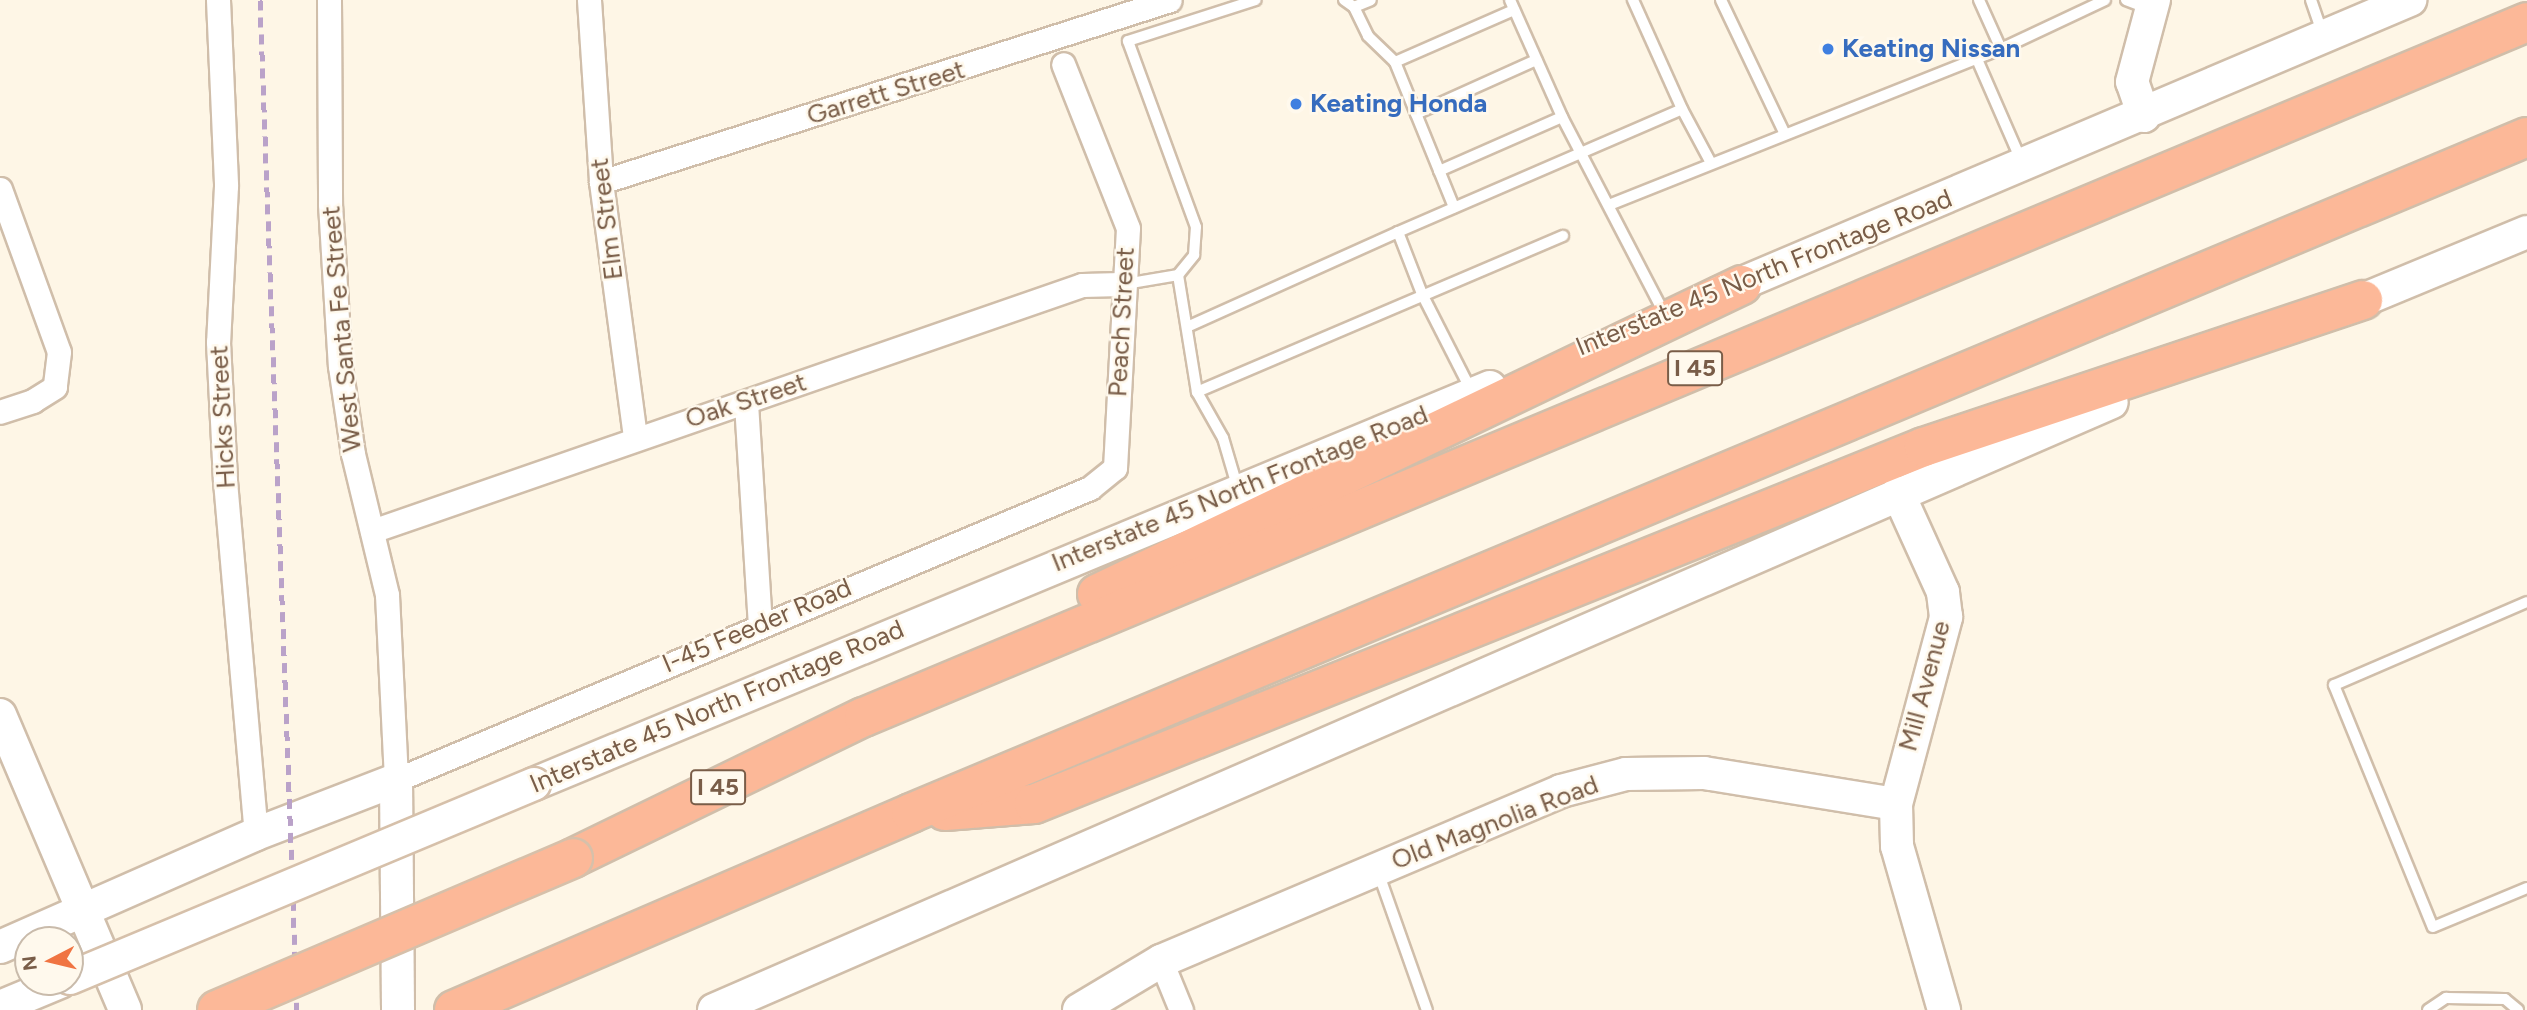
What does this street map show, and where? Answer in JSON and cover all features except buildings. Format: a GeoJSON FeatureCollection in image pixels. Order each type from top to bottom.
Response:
{"type":"FeatureCollection","features":[{"type":"Feature","properties":{"kind":"highway","name":"I 45"},"geometry":{"type":"LineString","coordinates":[[218,1010],[573,858],[864,717],[2527,22]]}},
{"type":"Feature","properties":{"kind":"highway"},"geometry":{"type":"LineString","coordinates":[[454,1010],[911,813],[2527,137]]}},
{"type":"Feature","properties":{"kind":"highway"},"geometry":{"type":"LineString","coordinates":[[864,717],[1141,572],[1573,370],[1742,285]]}},
{"type":"Feature","properties":{"kind":"highway"},"geometry":{"type":"LineString","coordinates":[[911,813],[1034,804],[1924,447],[2363,300]]}},
{"type":"Feature","properties":{"kind":"main road","name":"Interstate 45 North Frontage Road"},"geometry":{"type":"LineString","coordinates":[[84,972],[1238,489],[1664,313],[1742,285],[2144,116],[2410,0]]}},
{"type":"Feature","properties":{"kind":"main road"},"geometry":{"type":"LineString","coordinates":[[2144,3],[2132,82],[2144,116]]}},
{"type":"Feature","properties":{"kind":"main road"},"geometry":{"type":"LineString","coordinates":[[714,1010],[1898,493],[2527,232]]}},
{"type":"Feature","properties":{"kind":"main road","name":"Mill Avenue"},"geometry":{"type":"LineString","coordinates":[[1896,804],[1946,617],[1943,592],[1898,493]]}},
{"type":"Feature","properties":{"kind":"main road"},"geometry":{"type":"LineString","coordinates":[[0,715],[85,910],[125,1010]]}},
{"type":"Feature","properties":{"kind":"main road","name":"Old Magnolia Road"},"geometry":{"type":"LineString","coordinates":[[1079,1010],[1161,961],[1561,791],[1626,774],[1704,774],[1896,804]]}},
{"type":"Feature","properties":{"kind":"main road"},"geometry":{"type":"LineString","coordinates":[[0,947],[256,834],[396,780],[398,1010]]}},
{"type":"Feature","properties":{"kind":"main road"},"geometry":{"type":"LineString","coordinates":[[1896,804],[1903,869],[1944,1010]]}},
{"type":"Feature","properties":{"kind":"main road"},"geometry":{"type":"LineString","coordinates":[[0,1007],[27,996]]}},
{"type":"Feature","properties":{"kind":"street","name":"Hicks Street"},"geometry":{"type":"LineString","coordinates":[[218,0],[226,187],[218,342],[225,481],[256,834]]}},
{"type":"Feature","properties":{"kind":"street","name":"West Santa Fe Street"},"geometry":{"type":"LineString","coordinates":[[329,0],[330,204],[341,366],[353,454],[387,594],[396,780]]}},
{"type":"Feature","properties":{"kind":"street","name":"Elm Street"},"geometry":{"type":"LineString","coordinates":[[589,0],[601,182],[635,438]]}},
{"type":"Feature","properties":{"kind":"street","name":"Garrett Street"},"geometry":{"type":"LineString","coordinates":[[601,182],[1170,0]]}},
{"type":"Feature","properties":{"kind":"street","name":"Peach Street"},"geometry":{"type":"LineString","coordinates":[[1063,64],[1128,228],[1122,284],[1115,468]]}},
{"type":"Feature","properties":{"kind":"street"},"geometry":{"type":"LineString","coordinates":[[0,189],[59,352],[55,387],[33,401],[0,412]]}},
{"type":"Feature","properties":{"kind":"street","name":"Oak Street"},"geometry":{"type":"LineString","coordinates":[[372,531],[1082,285],[1122,284]]}},
{"type":"Feature","properties":{"kind":"street"},"geometry":{"type":"LineString","coordinates":[[746,403],[760,625]]}},
{"type":"Feature","properties":{"kind":"street","name":"I-45 Feeder Road"},"geometry":{"type":"LineString","coordinates":[[396,780],[1090,488],[1115,468]]}},
{"type":"Feature","properties":{"kind":"street"},"geometry":{"type":"LineString","coordinates":[[1161,961],[1181,1010]]}},
{"type":"Feature","properties":{"kind":"lane"},"geometry":{"type":"LineString","coordinates":[[1122,284],[1178,275],[1194,255],[1196,227],[1128,41],[1256,0]]}},
{"type":"Feature","properties":{"kind":"lane"},"geometry":{"type":"LineString","coordinates":[[1344,0],[1354,7],[1368,36],[1395,62],[1454,207]]}},
{"type":"Feature","properties":{"kind":"lane"},"geometry":{"type":"LineString","coordinates":[[1354,7],[1371,0]]}},
{"type":"Feature","properties":{"kind":"lane"},"geometry":{"type":"LineString","coordinates":[[1633,0],[1682,109],[1711,163]]}},
{"type":"Feature","properties":{"kind":"lane"},"geometry":{"type":"LineString","coordinates":[[1721,0],[1785,134]]}},
{"type":"Feature","properties":{"kind":"lane"},"geometry":{"type":"LineString","coordinates":[[1979,0],[2001,49]]}},
{"type":"Feature","properties":{"kind":"lane"},"geometry":{"type":"LineString","coordinates":[[1609,205],[2001,49],[2105,0]]}},
{"type":"Feature","properties":{"kind":"lane"},"geometry":{"type":"LineString","coordinates":[[2311,0],[2324,38]]}},
{"type":"Feature","properties":{"kind":"lane"},"geometry":{"type":"LineString","coordinates":[[1395,62],[1512,5],[1562,117],[1664,313]]}},
{"type":"Feature","properties":{"kind":"lane"},"geometry":{"type":"LineString","coordinates":[[1976,57],[2024,166]]}},
{"type":"Feature","properties":{"kind":"lane"},"geometry":{"type":"LineString","coordinates":[[1416,114],[1536,60]]}},
{"type":"Feature","properties":{"kind":"lane"},"geometry":{"type":"LineString","coordinates":[[1187,327],[1580,150],[1682,109]]}},
{"type":"Feature","properties":{"kind":"lane"},"geometry":{"type":"LineString","coordinates":[[1439,171],[1562,117]]}},
{"type":"Feature","properties":{"kind":"lane"},"geometry":{"type":"LineString","coordinates":[[1398,232],[1422,294],[1473,394]]}},
{"type":"Feature","properties":{"kind":"lane"},"geometry":{"type":"LineString","coordinates":[[1197,392],[1563,236]]}},
{"type":"Feature","properties":{"kind":"lane"},"geometry":{"type":"LineString","coordinates":[[1178,275],[1197,392],[1223,438],[1238,489]]}},
{"type":"Feature","properties":{"kind":"lane"},"geometry":{"type":"LineString","coordinates":[[2527,602],[2334,685],[2432,927],[2527,888]]}},
{"type":"Feature","properties":{"kind":"lane"},"geometry":{"type":"LineString","coordinates":[[1377,869],[1427,1010]]}},
{"type":"Feature","properties":{"kind":"lane"},"geometry":{"type":"LineString","coordinates":[[2428,1010],[2446,998],[2505,999],[2518,1010]]}},
{"type":"Feature","properties":{"kind":"railway"},"geometry":{"type":"LineString","coordinates":[[260,0],[297,1010]]}},
{"type":"Feature","properties":{"kind":"place","name":"Keating Nissan"},"geometry":{"type":"Point","coordinates":[1828,49]}},
{"type":"Feature","properties":{"kind":"place","name":"Keating Honda"},"geometry":{"type":"Point","coordinates":[1296,104]}}]}
